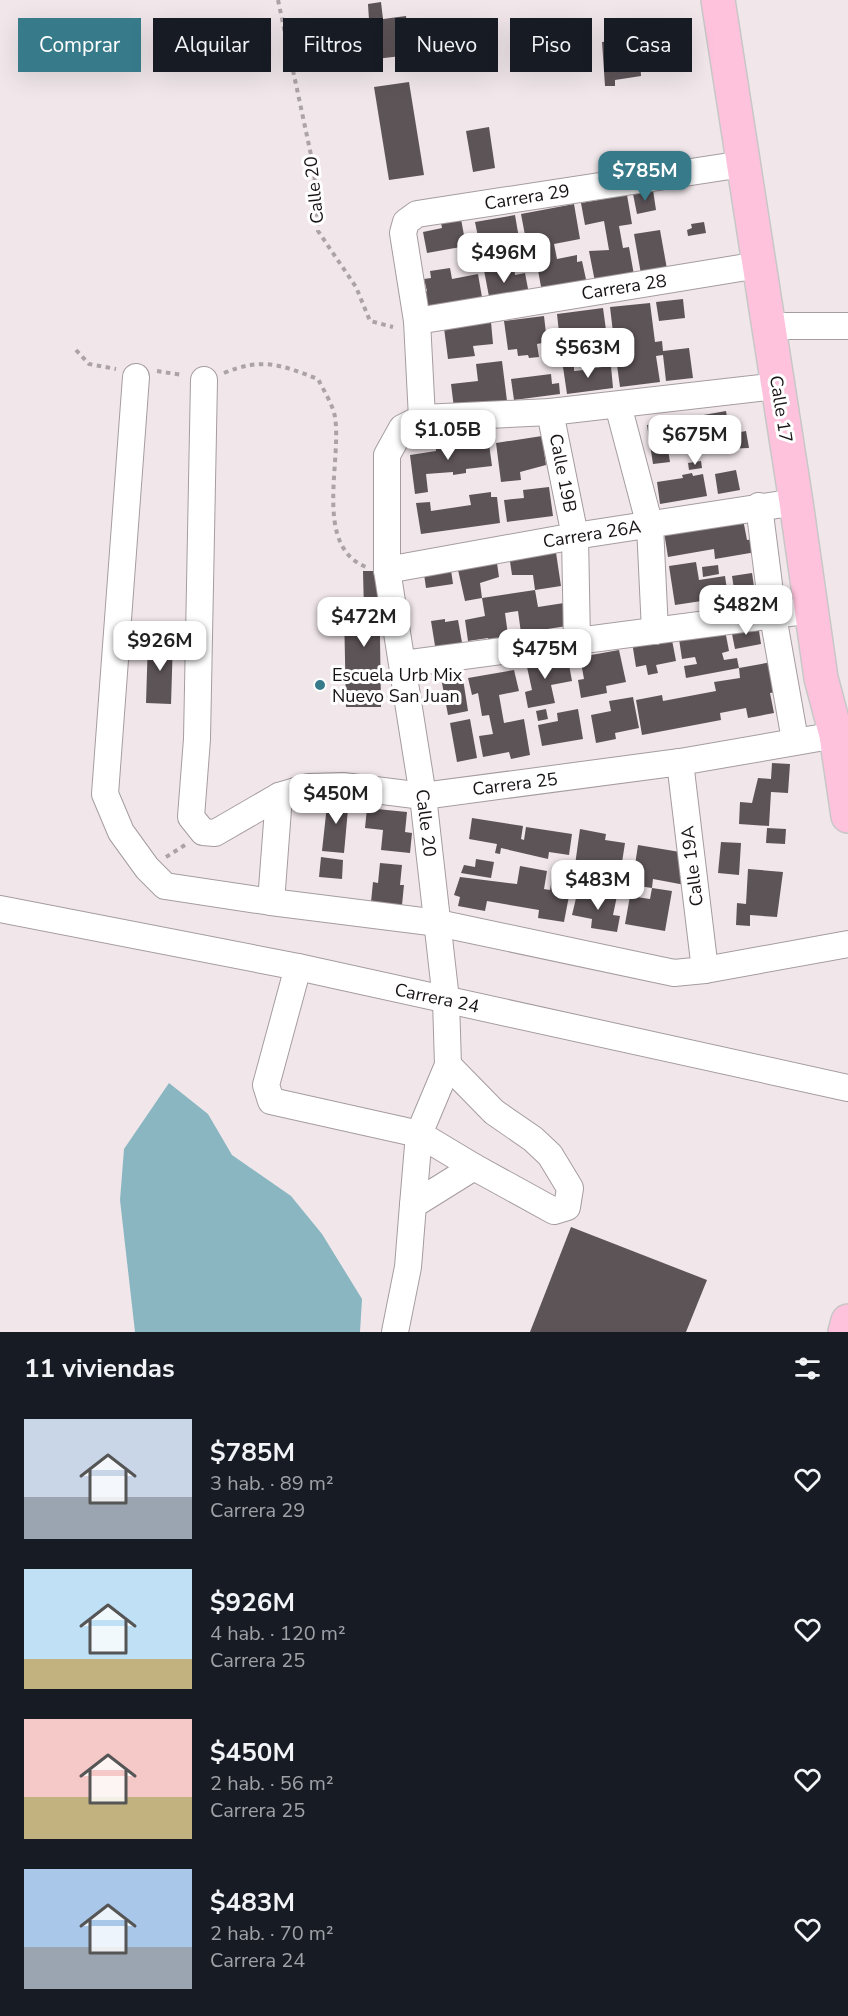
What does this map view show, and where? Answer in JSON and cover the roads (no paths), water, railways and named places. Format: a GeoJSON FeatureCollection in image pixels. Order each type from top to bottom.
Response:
{"type":"FeatureCollection","features":[{"type":"Feature","properties":{"kind":"highway","name":"Calle 17"},"geometry":{"type":"LineString","coordinates":[[718,0],[821,678],[836,735],[848,816]]}},
{"type":"Feature","properties":{"kind":"highway"},"geometry":{"type":"LineString","coordinates":[[845,1332],[848,1321]]}},
{"type":"Feature","properties":{"kind":"street","name":"Carrera 29"},"geometry":{"type":"LineString","coordinates":[[417,321],[403,234],[406,222],[417,214],[743,164]]}},
{"type":"Feature","properties":{"kind":"street","name":"Carrera 28"},"geometry":{"type":"LineString","coordinates":[[417,321],[759,265]]}},
{"type":"Feature","properties":{"kind":"street"},"geometry":{"type":"LineString","coordinates":[[417,321],[422,418],[550,412],[777,386]]}},
{"type":"Feature","properties":{"kind":"street"},"geometry":{"type":"LineString","coordinates":[[768,326],[848,326]]}},
{"type":"Feature","properties":{"kind":"street"},"geometry":{"type":"LineString","coordinates":[[135,377],[105,794],[121,832],[147,868],[165,886],[438,923],[644,969],[674,973],[705,970],[848,944]]}},
{"type":"Feature","properties":{"kind":"street","name":"Carrera 25"},"geometry":{"type":"LineString","coordinates":[[204,380],[197,739],[191,817],[203,832],[215,832],[279,796],[309,787],[343,786],[423,796],[680,762],[795,740],[836,735]]}},
{"type":"Feature","properties":{"kind":"street"},"geometry":{"type":"LineString","coordinates":[[618,405],[650,526],[655,631]]}},
{"type":"Feature","properties":{"kind":"street","name":"Calle 19B"},"geometry":{"type":"LineString","coordinates":[[550,412],[575,536],[576,642]]}},
{"type":"Feature","properties":{"kind":"street","name":"Calle 20"},"geometry":{"type":"LineString","coordinates":[[395,1332],[408,1267],[418,1134],[448,1065],[446,1000],[423,796],[404,664],[387,570],[387,455],[402,428],[422,418]]}},
{"type":"Feature","properties":{"kind":"street","name":"Carrera 26A"},"geometry":{"type":"LineString","coordinates":[[387,570],[575,536],[796,502]]}},
{"type":"Feature","properties":{"kind":"street"},"geometry":{"type":"LineString","coordinates":[[759,506],[773,616],[795,740]]}},
{"type":"Feature","properties":{"kind":"street"},"geometry":{"type":"LineString","coordinates":[[404,664],[812,610]]}},
{"type":"Feature","properties":{"kind":"street","name":"Calle 19A"},"geometry":{"type":"LineString","coordinates":[[680,762],[705,970]]}},
{"type":"Feature","properties":{"kind":"street"},"geometry":{"type":"LineString","coordinates":[[271,902],[279,796]]}},
{"type":"Feature","properties":{"kind":"street","name":"Carrera 24"},"geometry":{"type":"LineString","coordinates":[[0,909],[25,916],[298,968],[848,1088]]}},
{"type":"Feature","properties":{"kind":"street"},"geometry":{"type":"LineString","coordinates":[[298,968],[266,1085],[271,1101],[418,1134],[554,1211],[567,1207],[570,1188],[550,1155],[533,1139],[494,1112],[448,1065]]}},
{"type":"Feature","properties":{"kind":"street"},"geometry":{"type":"LineString","coordinates":[[413,1205],[474,1167]]}},
{"type":"Feature","properties":{"kind":"water"},"geometry":{"type":"Polygon","coordinates":[[[169,1083],[208,1114],[232,1155],[291,1196],[322,1234],[362,1299],[360,1332],[135,1332],[120,1200],[124,1149],[169,1083]]]}},
{"type":"Feature","properties":{"kind":"place","name":"Escuela Urb Mix Nuevo San Juan"},"geometry":{"type":"Point","coordinates":[320,685]}}]}
